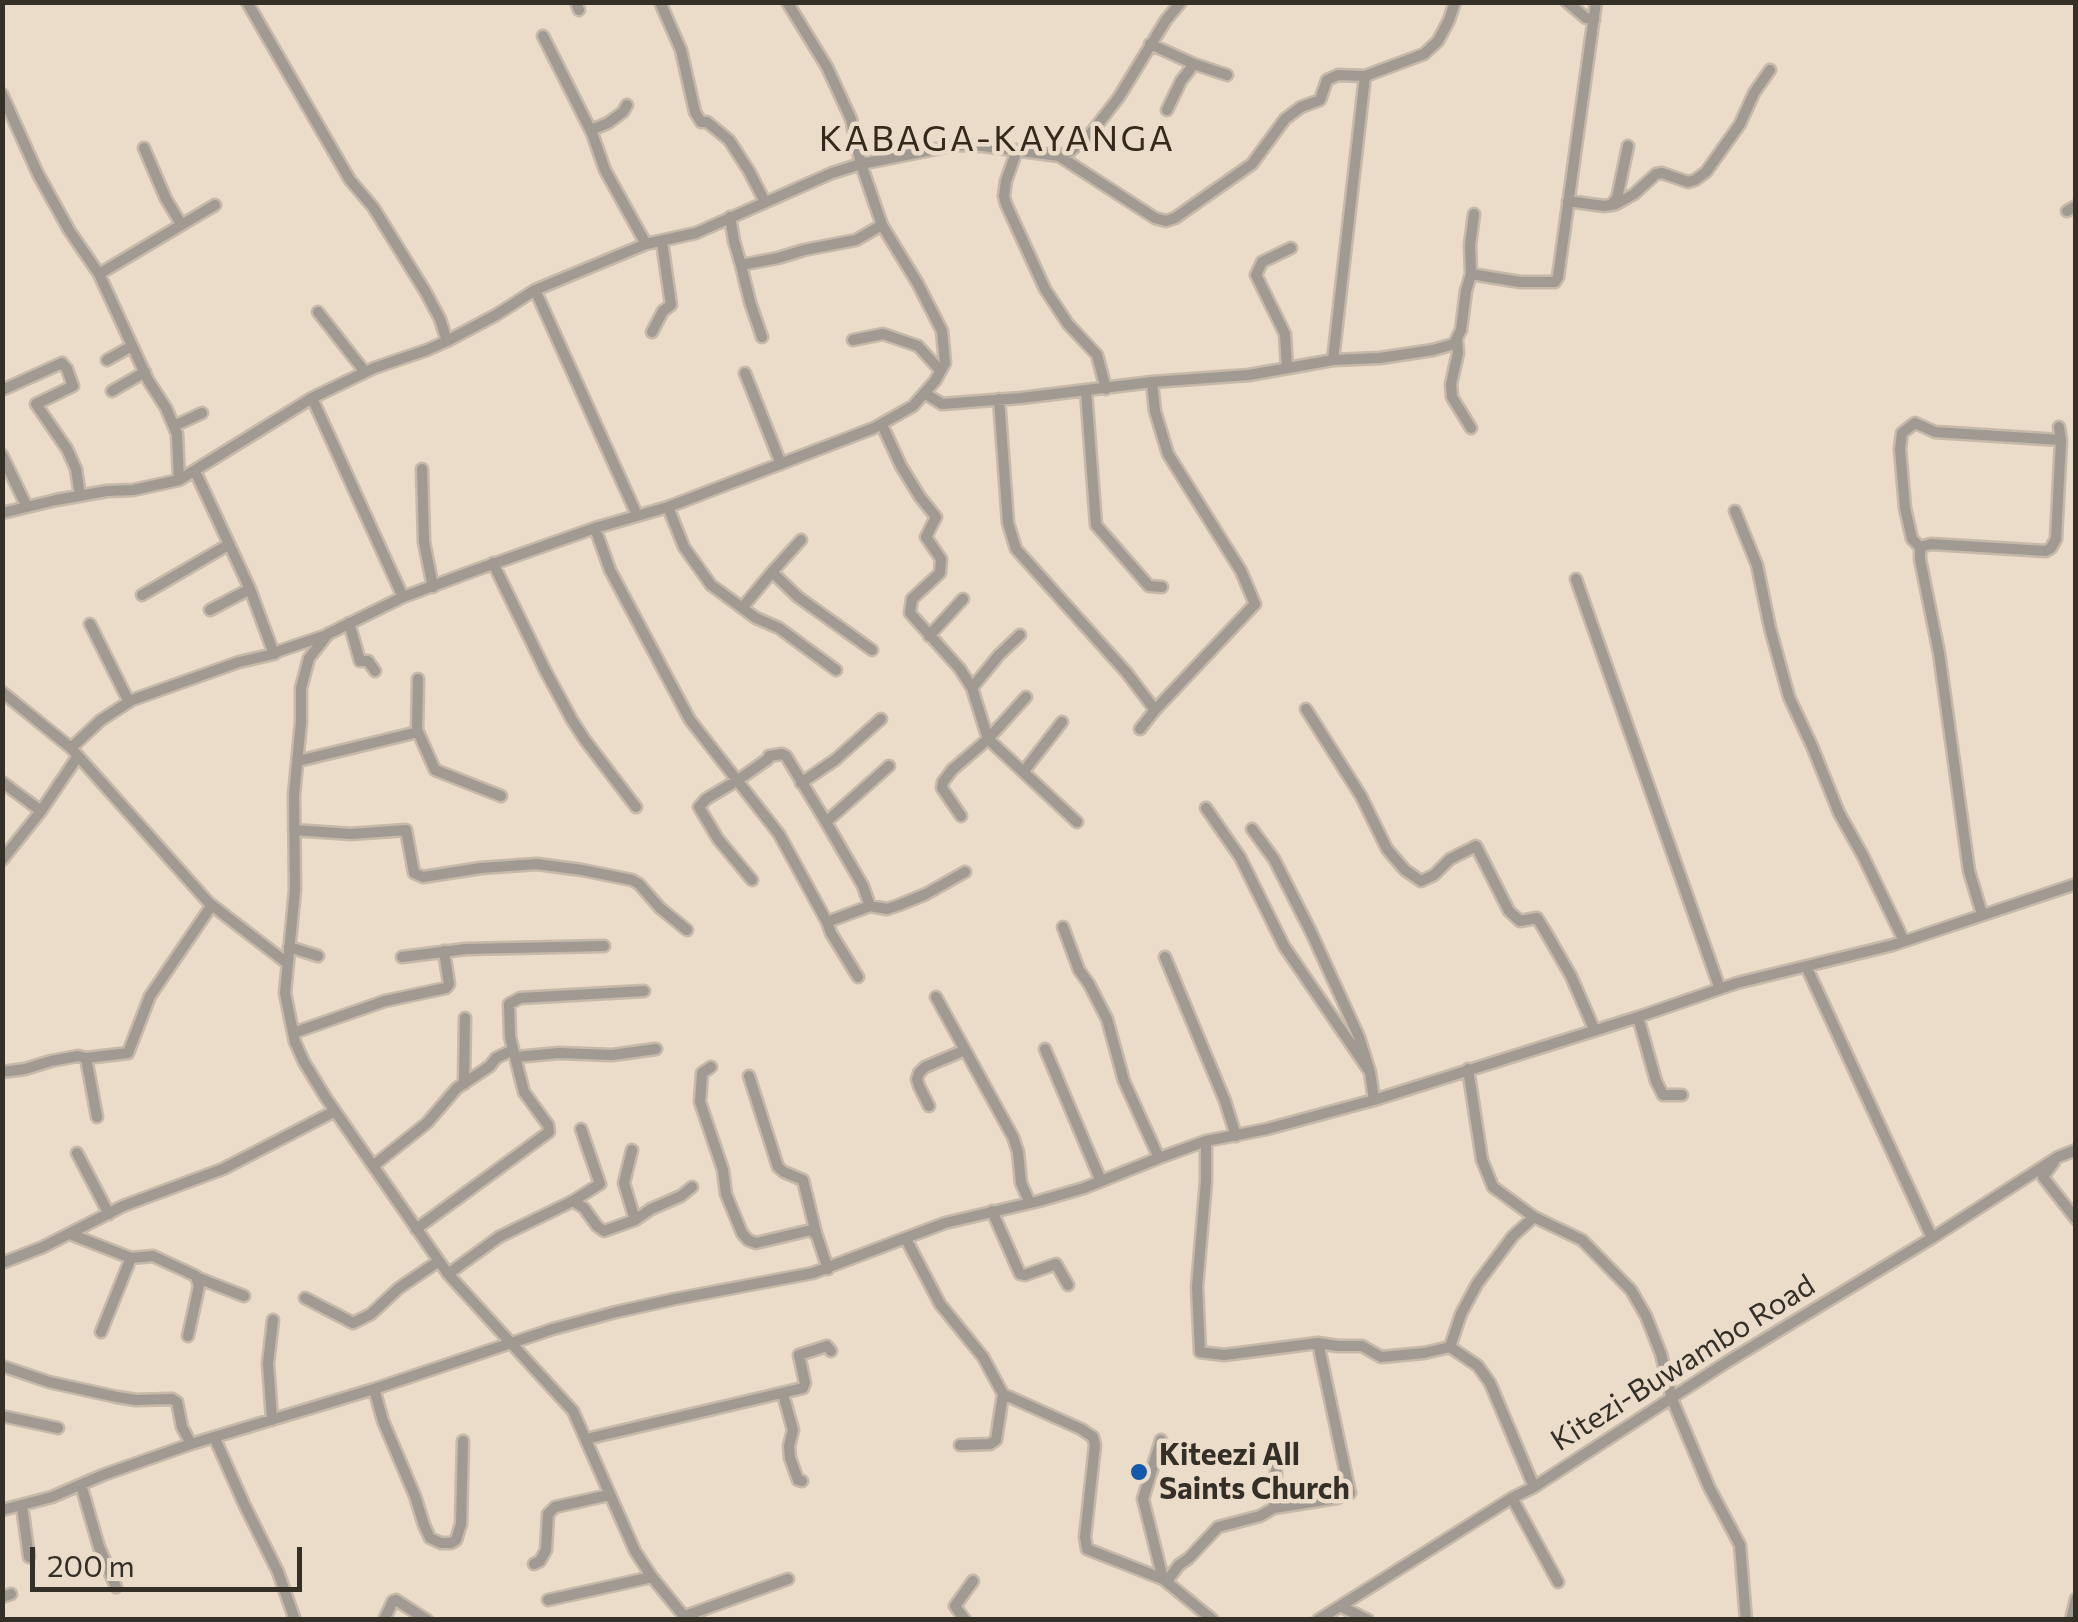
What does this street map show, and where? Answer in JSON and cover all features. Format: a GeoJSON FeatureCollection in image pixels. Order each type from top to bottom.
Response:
{"type":"FeatureCollection","features":[{"type":"Feature","properties":{"kind":"street"},"geometry":{"type":"LineString","coordinates":[[247,2],[350,180],[373,207],[425,291],[446,341]]}},
{"type":"Feature","properties":{"kind":"street"},"geometry":{"type":"LineString","coordinates":[[660,2],[680,50],[695,112],[701,122],[729,140],[765,202]]}},
{"type":"Feature","properties":{"kind":"street"},"geometry":{"type":"LineString","coordinates":[[2,860],[41,811],[74,752],[101,720],[129,702],[328,634],[403,597],[493,563],[781,464],[882,424],[913,406],[945,364],[942,331],[882,225],[845,104],[787,2]]}},
{"type":"Feature","properties":{"kind":"street"},"geometry":{"type":"LineString","coordinates":[[1059,156],[1091,134],[1181,2]]}},
{"type":"Feature","properties":{"kind":"street"},"geometry":{"type":"LineString","coordinates":[[2,512],[179,480],[312,398],[364,372],[446,341],[535,290],[646,244],[696,233],[803,184],[861,164],[956,145],[1059,156],[1155,218],[1166,220],[1186,211],[1252,164],[1285,119],[1320,100],[1327,80],[1338,75],[1365,76],[1424,54],[1438,41],[1455,2]]}},
{"type":"Feature","properties":{"kind":"street"},"geometry":{"type":"LineString","coordinates":[[1567,2],[1594,20]]}},
{"type":"Feature","properties":{"kind":"street"},"geometry":{"type":"LineString","coordinates":[[1471,274],[1520,282],[1555,282],[1561,262],[1596,2]]}},
{"type":"Feature","properties":{"kind":"street"},"geometry":{"type":"LineString","coordinates":[[543,36],[591,130],[605,170],[646,244]]}},
{"type":"Feature","properties":{"kind":"street"},"geometry":{"type":"LineString","coordinates":[[1150,44],[1226,75]]}},
{"type":"Feature","properties":{"kind":"street"},"geometry":{"type":"LineString","coordinates":[[1167,110],[1194,64]]}},
{"type":"Feature","properties":{"kind":"street"},"geometry":{"type":"LineString","coordinates":[[1568,201],[1611,205],[1624,201],[1662,172],[1688,182],[1695,180],[1706,172],[1740,124],[1770,70]]}},
{"type":"Feature","properties":{"kind":"street"},"geometry":{"type":"LineString","coordinates":[[1333,360],[1365,76]]}},
{"type":"Feature","properties":{"kind":"street"},"geometry":{"type":"LineString","coordinates":[[2,94],[38,174],[68,230],[98,274],[174,426],[179,447],[179,480]]}},
{"type":"Feature","properties":{"kind":"street"},"geometry":{"type":"LineString","coordinates":[[591,130],[608,123],[627,106]]}},
{"type":"Feature","properties":{"kind":"street"},"geometry":{"type":"LineString","coordinates":[[1611,205],[1618,198],[1628,146]]}},
{"type":"Feature","properties":{"kind":"street"},"geometry":{"type":"LineString","coordinates":[[144,148],[181,224]]}},
{"type":"Feature","properties":{"kind":"street"},"geometry":{"type":"LineString","coordinates":[[1018,150],[1006,181],[1006,204],[1045,289],[1068,324],[1098,355],[1106,389]]}},
{"type":"Feature","properties":{"kind":"street"},"geometry":{"type":"LineString","coordinates":[[98,274],[215,205]]}},
{"type":"Feature","properties":{"kind":"street"},"geometry":{"type":"LineString","coordinates":[[1470,428],[1452,397],[1451,384],[1471,274],[1474,214]]}},
{"type":"Feature","properties":{"kind":"street"},"geometry":{"type":"LineString","coordinates":[[730,217],[762,336]]}},
{"type":"Feature","properties":{"kind":"street"},"geometry":{"type":"LineString","coordinates":[[741,265],[856,240],[882,225]]}},
{"type":"Feature","properties":{"kind":"street"},"geometry":{"type":"LineString","coordinates":[[652,332],[663,311],[671,305],[662,242]]}},
{"type":"Feature","properties":{"kind":"street"},"geometry":{"type":"LineString","coordinates":[[1287,368],[1285,334],[1256,276],[1262,262],[1291,248]]}},
{"type":"Feature","properties":{"kind":"street"},"geometry":{"type":"LineString","coordinates":[[535,290],[637,515]]}},
{"type":"Feature","properties":{"kind":"street"},"geometry":{"type":"LineString","coordinates":[[318,312],[364,372]]}},
{"type":"Feature","properties":{"kind":"street"},"geometry":{"type":"LineString","coordinates":[[852,340],[883,334],[918,346],[940,369]]}},
{"type":"Feature","properties":{"kind":"street"},"geometry":{"type":"LineString","coordinates":[[924,393],[942,404],[1022,398],[1249,375],[1333,360],[1380,358],[1433,350],[1457,341]]}},
{"type":"Feature","properties":{"kind":"street"},"geometry":{"type":"LineString","coordinates":[[107,360],[132,346]]}},
{"type":"Feature","properties":{"kind":"street"},"geometry":{"type":"LineString","coordinates":[[2,390],[62,363],[67,369],[73,386],[36,404],[67,449],[76,468],[80,496]]}},
{"type":"Feature","properties":{"kind":"street"},"geometry":{"type":"LineString","coordinates":[[112,391],[145,372]]}},
{"type":"Feature","properties":{"kind":"street"},"geometry":{"type":"LineString","coordinates":[[745,373],[781,464]]}},
{"type":"Feature","properties":{"kind":"street"},"geometry":{"type":"LineString","coordinates":[[1140,729],[1255,604],[1241,570],[1168,454],[1155,411],[1152,382]]}},
{"type":"Feature","properties":{"kind":"street"},"geometry":{"type":"LineString","coordinates":[[1086,391],[1096,525],[1149,586],[1162,586]]}},
{"type":"Feature","properties":{"kind":"street"},"geometry":{"type":"LineString","coordinates":[[312,398],[403,597]]}},
{"type":"Feature","properties":{"kind":"street"},"geometry":{"type":"LineString","coordinates":[[999,398],[1008,523],[1016,549],[1155,710]]}},
{"type":"Feature","properties":{"kind":"street"},"geometry":{"type":"LineString","coordinates":[[174,426],[202,413]]}},
{"type":"Feature","properties":{"kind":"street"},"geometry":{"type":"LineString","coordinates":[[1920,547],[1931,544],[2046,551],[2052,548],[2056,539],[2060,434],[1935,432],[1915,423],[1902,433],[1906,508],[1912,539],[1920,547],[1939,653],[1968,870],[1982,914]]}},
{"type":"Feature","properties":{"kind":"street"},"geometry":{"type":"LineString","coordinates":[[882,424],[902,466],[936,517],[926,538],[941,560],[940,573],[912,599],[910,613],[972,688],[988,740],[1077,822]]}},
{"type":"Feature","properties":{"kind":"street"},"geometry":{"type":"LineString","coordinates":[[2,455],[27,506]]}},
{"type":"Feature","properties":{"kind":"street"},"geometry":{"type":"LineString","coordinates":[[422,469],[424,542],[433,587]]}},
{"type":"Feature","properties":{"kind":"street"},"geometry":{"type":"LineString","coordinates":[[195,472],[250,590],[274,654]]}},
{"type":"Feature","properties":{"kind":"street"},"geometry":{"type":"LineString","coordinates":[[668,506],[684,548],[722,594],[836,670]]}},
{"type":"Feature","properties":{"kind":"street"},"geometry":{"type":"LineString","coordinates":[[1735,511],[1757,565],[1790,697],[1839,813],[1904,941]]}},
{"type":"Feature","properties":{"kind":"street"},"geometry":{"type":"LineString","coordinates":[[595,528],[610,570],[678,699],[779,834],[858,977]]}},
{"type":"Feature","properties":{"kind":"street"},"geometry":{"type":"LineString","coordinates":[[742,608],[801,540]]}},
{"type":"Feature","properties":{"kind":"street"},"geometry":{"type":"LineString","coordinates":[[142,595],[228,545]]}},
{"type":"Feature","properties":{"kind":"street"},"geometry":{"type":"LineString","coordinates":[[493,563],[572,720],[636,807]]}},
{"type":"Feature","properties":{"kind":"street"},"geometry":{"type":"LineString","coordinates":[[772,572],[798,597],[872,650]]}},
{"type":"Feature","properties":{"kind":"street"},"geometry":{"type":"LineString","coordinates":[[1576,578],[1720,989]]}},
{"type":"Feature","properties":{"kind":"street"},"geometry":{"type":"LineString","coordinates":[[210,610],[250,590]]}},
{"type":"Feature","properties":{"kind":"street"},"geometry":{"type":"LineString","coordinates":[[929,636],[963,599]]}},
{"type":"Feature","properties":{"kind":"street"},"geometry":{"type":"LineString","coordinates":[[350,623],[360,661],[368,661],[375,671]]}},
{"type":"Feature","properties":{"kind":"street"},"geometry":{"type":"LineString","coordinates":[[90,624],[129,702]]}},
{"type":"Feature","properties":{"kind":"street"},"geometry":{"type":"LineString","coordinates":[[328,634],[309,658],[301,688],[294,795],[294,890],[285,993],[293,1033],[314,1080],[448,1274],[574,1412],[634,1551],[686,1618],[788,1578]]}},
{"type":"Feature","properties":{"kind":"street"},"geometry":{"type":"LineString","coordinates":[[972,688],[999,654],[1020,636]]}},
{"type":"Feature","properties":{"kind":"street"},"geometry":{"type":"LineString","coordinates":[[417,732],[418,679]]}},
{"type":"Feature","properties":{"kind":"street"},"geometry":{"type":"LineString","coordinates":[[2,692],[74,752],[212,905],[287,963]]}},
{"type":"Feature","properties":{"kind":"street"},"geometry":{"type":"LineString","coordinates":[[961,816],[942,788],[943,782],[1026,698]]}},
{"type":"Feature","properties":{"kind":"street"},"geometry":{"type":"LineString","coordinates":[[1306,709],[1387,848],[1406,870],[1421,882],[1476,846],[1509,911],[1520,921],[1537,918],[1571,976],[1594,1029]]}},
{"type":"Feature","properties":{"kind":"street"},"geometry":{"type":"LineString","coordinates":[[802,783],[835,760],[881,718]]}},
{"type":"Feature","properties":{"kind":"street"},"geometry":{"type":"LineString","coordinates":[[1024,772],[1062,722]]}},
{"type":"Feature","properties":{"kind":"street"},"geometry":{"type":"LineString","coordinates":[[298,761],[417,732]]}},
{"type":"Feature","properties":{"kind":"street"},"geometry":{"type":"LineString","coordinates":[[417,732],[436,770],[500,796]]}},
{"type":"Feature","properties":{"kind":"street"},"geometry":{"type":"LineString","coordinates":[[752,880],[718,839],[699,807],[777,754],[786,756],[863,886],[870,906]]}},
{"type":"Feature","properties":{"kind":"street"},"geometry":{"type":"LineString","coordinates":[[826,822],[890,766]]}},
{"type":"Feature","properties":{"kind":"street"},"geometry":{"type":"LineString","coordinates":[[2,782],[41,811]]}},
{"type":"Feature","properties":{"kind":"street"},"geometry":{"type":"LineString","coordinates":[[1206,808],[1240,857],[1284,946],[1370,1072]]}},
{"type":"Feature","properties":{"kind":"street"},"geometry":{"type":"LineString","coordinates":[[1252,829],[1274,859],[1312,932],[1358,1037],[1370,1072],[1374,1100]]}},
{"type":"Feature","properties":{"kind":"street"},"geometry":{"type":"LineString","coordinates":[[294,830],[351,834],[406,830],[414,872],[423,877],[538,864],[632,880],[687,930]]}},
{"type":"Feature","properties":{"kind":"street"},"geometry":{"type":"LineString","coordinates":[[2,841],[13,849]]}},
{"type":"Feature","properties":{"kind":"street"},"geometry":{"type":"LineString","coordinates":[[827,922],[870,906],[886,908],[899,904],[965,872]]}},
{"type":"Feature","properties":{"kind":"street"},"geometry":{"type":"LineString","coordinates":[[2,1510],[52,1497],[192,1444],[509,1343],[616,1312],[813,1274],[945,1223],[1030,1204],[1101,1182],[1206,1142],[1374,1100],[1720,989],[1904,941],[2076,884]]}},
{"type":"Feature","properties":{"kind":"street"},"geometry":{"type":"LineString","coordinates":[[2,1072],[78,1056],[129,1052],[150,996],[212,905]]}},
{"type":"Feature","properties":{"kind":"street"},"geometry":{"type":"LineString","coordinates":[[1063,927],[1080,970],[1107,1019],[1124,1081],[1159,1158]]}},
{"type":"Feature","properties":{"kind":"street"},"geometry":{"type":"LineString","coordinates":[[402,957],[444,951],[604,946]]}},
{"type":"Feature","properties":{"kind":"street"},"geometry":{"type":"LineString","coordinates":[[289,947],[318,956]]}},
{"type":"Feature","properties":{"kind":"street"},"geometry":{"type":"LineString","coordinates":[[293,1033],[386,1001],[446,988],[444,951]]}},
{"type":"Feature","properties":{"kind":"street"},"geometry":{"type":"LineString","coordinates":[[1165,958],[1236,1136]]}},
{"type":"Feature","properties":{"kind":"street"},"geometry":{"type":"LineString","coordinates":[[1806,966],[1932,1238]]}},
{"type":"Feature","properties":{"kind":"street"},"geometry":{"type":"LineString","coordinates":[[416,1229],[549,1132],[524,1092],[510,1037],[509,1004],[517,999],[644,990]]}},
{"type":"Feature","properties":{"kind":"street"},"geometry":{"type":"LineString","coordinates":[[936,997],[1012,1137],[1018,1152],[1021,1184],[1030,1204]]}},
{"type":"Feature","properties":{"kind":"street"},"geometry":{"type":"LineString","coordinates":[[1638,1017],[1663,1094],[1682,1094]]}},
{"type":"Feature","properties":{"kind":"street"},"geometry":{"type":"LineString","coordinates":[[464,1084],[466,1018]]}},
{"type":"Feature","properties":{"kind":"street"},"geometry":{"type":"LineString","coordinates":[[373,1166],[428,1123],[452,1093],[496,1058],[656,1049]]}},
{"type":"Feature","properties":{"kind":"street"},"geometry":{"type":"LineString","coordinates":[[1046,1049],[1101,1182]]}},
{"type":"Feature","properties":{"kind":"street"},"geometry":{"type":"LineString","coordinates":[[929,1106],[917,1080],[919,1073],[965,1050]]}},
{"type":"Feature","properties":{"kind":"street"},"geometry":{"type":"LineString","coordinates":[[86,1058],[97,1117]]}},
{"type":"Feature","properties":{"kind":"street"},"geometry":{"type":"LineString","coordinates":[[711,1067],[702,1073],[700,1102],[724,1170],[726,1194],[742,1233],[756,1242],[811,1230],[817,1236]]}},
{"type":"Feature","properties":{"kind":"street"},"geometry":{"type":"LineString","coordinates":[[1468,1069],[1482,1160],[1494,1187],[1534,1217],[1582,1240],[1630,1290],[1646,1316],[1662,1354],[1672,1400],[1709,1487],[1740,1544],[1746,1620]]}},
{"type":"Feature","properties":{"kind":"street"},"geometry":{"type":"LineString","coordinates":[[749,1076],[778,1167],[803,1180],[828,1268]]}},
{"type":"Feature","properties":{"kind":"street"},"geometry":{"type":"LineString","coordinates":[[2,1264],[154,1194],[223,1170],[336,1111]]}},
{"type":"Feature","properties":{"kind":"street"},"geometry":{"type":"LineString","coordinates":[[448,1274],[500,1238],[600,1184],[581,1130]]}},
{"type":"Feature","properties":{"kind":"street"},"geometry":{"type":"LineString","coordinates":[[1206,1142],[1197,1287],[1200,1352],[1224,1355],[1318,1342],[1362,1346],[1381,1356],[1424,1353],[1450,1346]]}},
{"type":"Feature","properties":{"kind":"street"},"geometry":{"type":"LineString","coordinates":[[632,1150],[624,1183],[635,1220]]}},
{"type":"Feature","properties":{"kind":"street","name":"Kitezi-Buwambo Road"},"geometry":{"type":"LineString","coordinates":[[1318,1620],[1727,1362],[2058,1157],[2076,1150]]}},
{"type":"Feature","properties":{"kind":"street"},"geometry":{"type":"LineString","coordinates":[[77,1153],[109,1214]]}},
{"type":"Feature","properties":{"kind":"street"},"geometry":{"type":"LineString","coordinates":[[2058,1157],[2043,1177],[2076,1218]]}},
{"type":"Feature","properties":{"kind":"street"},"geometry":{"type":"LineString","coordinates":[[573,1201],[584,1208],[600,1230],[613,1229],[692,1187]]}},
{"type":"Feature","properties":{"kind":"street"},"geometry":{"type":"LineString","coordinates":[[992,1211],[1020,1274],[1056,1264],[1068,1285]]}},
{"type":"Feature","properties":{"kind":"street"},"geometry":{"type":"LineString","coordinates":[[1450,1346],[1477,1284],[1513,1236],[1534,1217]]}},
{"type":"Feature","properties":{"kind":"street"},"geometry":{"type":"LineString","coordinates":[[70,1234],[131,1258],[153,1256],[244,1296]]}},
{"type":"Feature","properties":{"kind":"street"},"geometry":{"type":"LineString","coordinates":[[906,1239],[940,1304],[983,1357],[1002,1394],[996,1440],[990,1444],[960,1445]]}},
{"type":"Feature","properties":{"kind":"street"},"geometry":{"type":"LineString","coordinates":[[102,1332],[131,1258]]}},
{"type":"Feature","properties":{"kind":"street"},"geometry":{"type":"LineString","coordinates":[[304,1298],[353,1322],[371,1314],[399,1288],[439,1261]]}},
{"type":"Feature","properties":{"kind":"street"},"geometry":{"type":"LineString","coordinates":[[188,1336],[198,1278]]}},
{"type":"Feature","properties":{"kind":"street"},"geometry":{"type":"LineString","coordinates":[[272,1420],[268,1363],[274,1320]]}},
{"type":"Feature","properties":{"kind":"street"},"geometry":{"type":"LineString","coordinates":[[1165,1580],[1218,1527],[1260,1516],[1274,1508],[1350,1493],[1318,1342]]}},
{"type":"Feature","properties":{"kind":"street"},"geometry":{"type":"LineString","coordinates":[[586,1439],[783,1394],[805,1386],[801,1354],[827,1346],[831,1351]]}},
{"type":"Feature","properties":{"kind":"street"},"geometry":{"type":"LineString","coordinates":[[1450,1346],[1478,1366],[1490,1383],[1534,1487]]}},
{"type":"Feature","properties":{"kind":"street"},"geometry":{"type":"LineString","coordinates":[[2,1366],[117,1398],[172,1399],[177,1402],[182,1427],[192,1444]]}},
{"type":"Feature","properties":{"kind":"street"},"geometry":{"type":"LineString","coordinates":[[374,1389],[424,1525],[430,1538],[441,1544],[456,1540],[461,1524],[463,1441]]}},
{"type":"Feature","properties":{"kind":"street"},"geometry":{"type":"LineString","coordinates":[[783,1394],[793,1430],[790,1458],[798,1480],[802,1481]]}},
{"type":"Feature","properties":{"kind":"street"},"geometry":{"type":"LineString","coordinates":[[1002,1394],[1093,1437],[1087,1549],[1165,1580],[1213,1620]]}},
{"type":"Feature","properties":{"kind":"street"},"geometry":{"type":"LineString","coordinates":[[2,1416],[58,1428]]}},
{"type":"Feature","properties":{"kind":"street"},"geometry":{"type":"LineString","coordinates":[[215,1439],[278,1572],[295,1620]]}},
{"type":"Feature","properties":{"kind":"street"},"geometry":{"type":"LineString","coordinates":[[1161,1440],[1143,1500],[1165,1580]]}},
{"type":"Feature","properties":{"kind":"street"},"geometry":{"type":"LineString","coordinates":[[1274,1508],[1276,1470]]}},
{"type":"Feature","properties":{"kind":"street"},"geometry":{"type":"LineString","coordinates":[[81,1485],[99,1547],[116,1587]]}},
{"type":"Feature","properties":{"kind":"street"},"geometry":{"type":"LineString","coordinates":[[534,1564],[546,1550],[548,1514],[555,1507],[609,1495]]}},
{"type":"Feature","properties":{"kind":"street"},"geometry":{"type":"LineString","coordinates":[[1512,1498],[1558,1582]]}},
{"type":"Feature","properties":{"kind":"street"},"geometry":{"type":"LineString","coordinates":[[22,1506],[29,1558]]}},
{"type":"Feature","properties":{"kind":"street"},"geometry":{"type":"LineString","coordinates":[[548,1600],[652,1577]]}},
{"type":"Feature","properties":{"kind":"street"},"geometry":{"type":"LineString","coordinates":[[965,1620],[955,1606],[973,1581]]}},
{"type":"Feature","properties":{"kind":"street"},"geometry":{"type":"LineString","coordinates":[[2071,1620],[2076,1598]]}},
{"type":"Feature","properties":{"kind":"street"},"geometry":{"type":"LineString","coordinates":[[384,1620],[396,1600],[428,1620]]}},
{"type":"Feature","properties":{"kind":"street"},"geometry":{"type":"LineString","coordinates":[[1340,1606],[1368,1620]]}},
{"type":"Feature","properties":{"kind":"place","name":"Kiteezi All Saints Church"},"geometry":{"type":"Point","coordinates":[1139,1472]}},
{"type":"Feature","properties":{"kind":"district","name":"KABAGA-KAYANGA"},"geometry":{"type":"Point","coordinates":[997,139]}}]}
